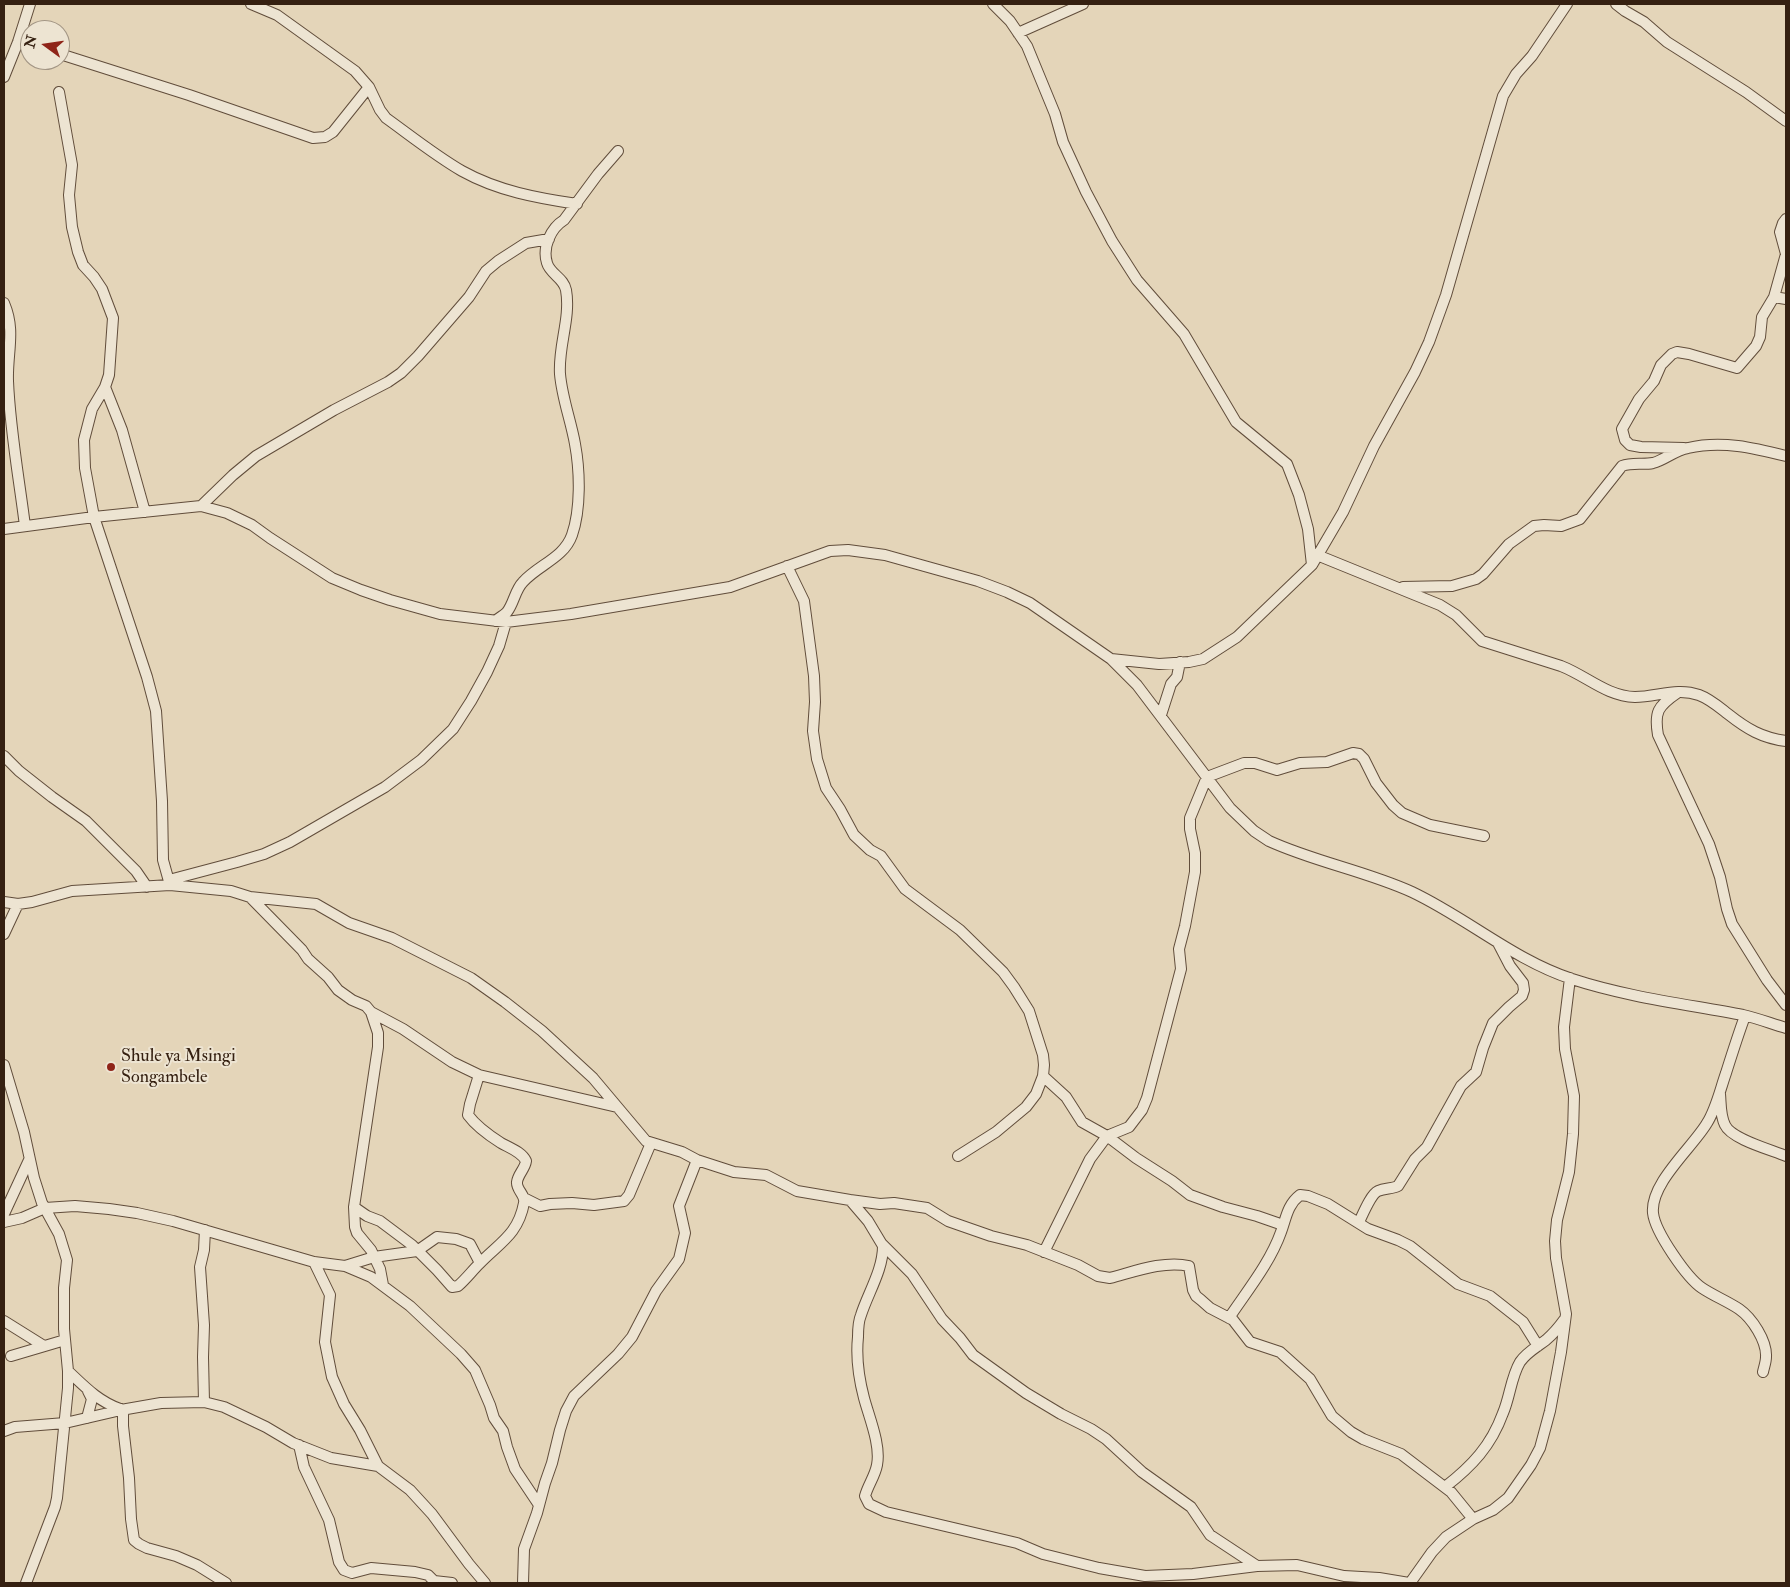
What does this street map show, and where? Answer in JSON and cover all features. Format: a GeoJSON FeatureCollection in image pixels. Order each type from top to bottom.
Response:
{"type":"FeatureCollection","features":[{"type":"Feature","properties":{"kind":"street"},"geometry":{"type":"LineString","coordinates":[[4,77],[30,4]]}},
{"type":"Feature","properties":{"kind":"street"},"geometry":{"type":"LineString","coordinates":[[251,4],[277,15],[355,71],[369,87],[386,118],[462,171],[484,182],[514,193],[577,204]]}},
{"type":"Feature","properties":{"kind":"street"},"geometry":{"type":"LineString","coordinates":[[993,4],[1010,22],[1027,46],[1055,114],[1063,142],[1086,192],[1117,249],[1137,280],[1184,334],[1236,422],[1287,464],[1299,495],[1308,529],[1312,566]]}},
{"type":"Feature","properties":{"kind":"street"},"geometry":{"type":"LineString","coordinates":[[1018,33],[1083,4]]}},
{"type":"Feature","properties":{"kind":"street"},"geometry":{"type":"LineString","coordinates":[[1111,659],[1159,664],[1203,659],[1238,637],[1312,566],[1343,512],[1374,446],[1415,372],[1429,342],[1446,295],[1504,96],[1516,74],[1532,56],[1567,4]]}},
{"type":"Feature","properties":{"kind":"street"},"geometry":{"type":"LineString","coordinates":[[1616,4],[1644,22],[1667,42],[1746,92],[1786,121]]}},
{"type":"Feature","properties":{"kind":"street"},"geometry":{"type":"LineString","coordinates":[[70,57],[180,92],[313,138],[325,137],[332,132],[369,87]]}},
{"type":"Feature","properties":{"kind":"street"},"geometry":{"type":"LineString","coordinates":[[59,92],[72,165],[69,195],[72,226],[78,252],[83,265],[102,289],[113,318],[109,375],[92,409],[84,440],[85,468],[94,517],[147,677],[156,711],[162,801],[163,860],[170,883]]}},
{"type":"Feature","properties":{"kind":"street"},"geometry":{"type":"LineString","coordinates":[[495,621],[507,613],[519,587],[525,580],[564,549],[572,536],[579,477],[575,444],[560,372],[560,351],[565,332],[566,289],[562,280],[551,270],[546,262],[549,239],[556,225],[564,220],[598,174],[618,151]]}},
{"type":"Feature","properties":{"kind":"street"},"geometry":{"type":"LineString","coordinates":[[1786,219],[1782,223],[1780,232],[1786,254],[1774,297],[1762,317],[1758,341],[1739,367],[1728,366],[1677,352],[1672,354],[1661,365],[1654,381],[1639,399],[1622,429],[1625,440],[1636,446],[1687,448],[1724,444],[1739,445],[1786,456]]}},
{"type":"Feature","properties":{"kind":"street"},"geometry":{"type":"LineString","coordinates":[[201,506],[256,456],[401,373],[469,297],[486,271],[498,260],[526,243],[549,239]]}},
{"type":"Feature","properties":{"kind":"street"},"geometry":{"type":"LineString","coordinates":[[1774,297],[1786,299]]}},
{"type":"Feature","properties":{"kind":"street"},"geometry":{"type":"LineString","coordinates":[[4,303],[11,326],[8,380],[25,526]]}},
{"type":"Feature","properties":{"kind":"street"},"geometry":{"type":"LineString","coordinates":[[104,387],[122,430],[145,512]]}},
{"type":"Feature","properties":{"kind":"street"},"geometry":{"type":"LineString","coordinates":[[1397,587],[1452,586],[1476,579],[1483,574],[1509,544],[1534,526],[1561,526],[1580,519],[1622,466],[1654,462],[1687,448]]}},
{"type":"Feature","properties":{"kind":"street"},"geometry":{"type":"LineString","coordinates":[[5,531],[25,526],[94,517],[201,506],[227,513],[252,525],[332,578],[361,590],[440,614],[506,622],[571,614],[730,587],[830,551],[848,550],[885,554],[978,581],[1007,592],[1030,603],[1111,659],[1137,685],[1161,714],[1230,808],[1254,831],[1269,841],[1409,891],[1440,906],[1498,942],[1544,967],[1570,978],[1609,990],[1745,1016],[1786,1028]]}},
{"type":"Feature","properties":{"kind":"street"},"geometry":{"type":"LineString","coordinates":[[1317,555],[1449,610],[1482,641],[1562,666],[1606,690],[1618,694],[1635,697],[1679,691],[1701,696],[1759,735],[1786,741]]}},
{"type":"Feature","properties":{"kind":"street"},"geometry":{"type":"LineString","coordinates":[[787,566],[804,601],[814,676],[813,731],[817,759],[826,788],[854,835],[870,850],[881,856],[905,889],[960,930],[1003,972],[1029,1011],[1040,1046],[1044,1065],[1043,1076],[1036,1094],[1018,1115],[996,1132],[958,1156]]}},
{"type":"Feature","properties":{"kind":"street"},"geometry":{"type":"LineString","coordinates":[[4,902],[18,904],[72,891],[170,883],[264,854],[290,842],[385,787],[421,760],[453,729],[487,672],[499,646],[506,622]]}},
{"type":"Feature","properties":{"kind":"street"},"geometry":{"type":"LineString","coordinates":[[1161,714],[1171,684],[1177,676],[1180,662]]}},
{"type":"Feature","properties":{"kind":"street"},"geometry":{"type":"LineString","coordinates":[[1679,691],[1660,706],[1656,723],[1658,735],[1709,844],[1732,924],[1767,980],[1786,1005]]}},
{"type":"Feature","properties":{"kind":"street"},"geometry":{"type":"LineString","coordinates":[[1044,1252],[1090,1159],[1107,1136],[1129,1127],[1142,1110],[1149,1090],[1181,969],[1179,949],[1195,872],[1195,853],[1190,829],[1190,818],[1207,778],[1244,763],[1256,764],[1277,770],[1300,763],[1327,762],[1354,753],[1359,754],[1364,759],[1376,783],[1393,805],[1402,813],[1430,825],[1484,836]]}},
{"type":"Feature","properties":{"kind":"street"},"geometry":{"type":"LineString","coordinates":[[4,756],[19,771],[86,821],[150,886]]}},
{"type":"Feature","properties":{"kind":"street"},"geometry":{"type":"LineString","coordinates":[[150,886],[163,860]]}},
{"type":"Feature","properties":{"kind":"street"},"geometry":{"type":"LineString","coordinates":[[170,883],[231,891],[250,897],[316,904],[349,923],[392,938],[470,978],[549,1037],[593,1078],[640,1135],[651,1143],[682,1152],[697,1160],[734,1172],[766,1175],[789,1187],[804,1192],[880,1204],[894,1203],[927,1208],[948,1221],[991,1236],[1027,1245],[1078,1265],[1104,1278],[1170,1265],[1188,1266],[1196,1296],[1210,1308],[1229,1318],[1238,1326],[1250,1342],[1280,1352],[1310,1379],[1332,1416],[1351,1432],[1401,1454],[1451,1492],[1473,1519]]}},
{"type":"Feature","properties":{"kind":"street"},"geometry":{"type":"LineString","coordinates":[[250,897],[302,950],[308,959],[328,977],[338,990],[352,1000],[366,1006],[371,1012],[378,1033],[376,1064],[354,1207],[357,1233],[371,1250],[380,1269],[383,1285]]}},
{"type":"Feature","properties":{"kind":"street"},"geometry":{"type":"LineString","coordinates":[[4,934],[18,904]]}},
{"type":"Feature","properties":{"kind":"street"},"geometry":{"type":"LineString","coordinates":[[1359,1222],[1372,1195],[1376,1192],[1398,1186],[1415,1159],[1428,1147],[1461,1086],[1476,1072],[1493,1023],[1522,996],[1524,990],[1523,983],[1510,966],[1498,942]]}},
{"type":"Feature","properties":{"kind":"street"},"geometry":{"type":"LineString","coordinates":[[882,1244],[883,1251],[880,1265],[860,1316],[857,1340],[864,1397],[875,1433],[878,1456],[875,1473],[865,1496],[869,1504],[886,1512],[1017,1543],[1043,1554],[1108,1570],[1154,1575],[1194,1574],[1257,1566],[1297,1565],[1344,1576],[1379,1578],[1409,1583],[1432,1552],[1446,1537],[1473,1519],[1493,1510],[1508,1498],[1526,1473],[1540,1448],[1550,1411],[1565,1319],[1565,1306],[1556,1258],[1555,1240],[1557,1220],[1569,1172],[1573,1134],[1574,1096],[1565,1049],[1564,1027],[1570,978]]}},
{"type":"Feature","properties":{"kind":"street"},"geometry":{"type":"LineString","coordinates":[[371,1012],[403,1029],[452,1062],[479,1075],[617,1107]]}},
{"type":"Feature","properties":{"kind":"street"},"geometry":{"type":"LineString","coordinates":[[1745,1016],[1708,1123],[1675,1162],[1655,1197],[1653,1212],[1657,1226],[1687,1274],[1703,1288],[1746,1314],[1764,1345],[1766,1359],[1763,1372]]}},
{"type":"Feature","properties":{"kind":"street"},"geometry":{"type":"LineString","coordinates":[[378,1033],[388,1021]]}},
{"type":"Feature","properties":{"kind":"street"},"geometry":{"type":"LineString","coordinates":[[4,1065],[24,1132],[34,1178],[45,1208],[54,1222],[67,1260],[64,1288],[65,1340],[68,1371],[65,1423],[55,1507],[26,1583]]}},
{"type":"Feature","properties":{"kind":"street"},"geometry":{"type":"LineString","coordinates":[[354,1207],[367,1216],[380,1221],[417,1251],[452,1287],[458,1286],[500,1247],[511,1233],[519,1217],[524,1198],[517,1182],[526,1164],[525,1158],[483,1130],[468,1115],[479,1075]]}},
{"type":"Feature","properties":{"kind":"street"},"geometry":{"type":"LineString","coordinates":[[1043,1076],[1066,1097],[1082,1122],[1107,1136],[1190,1195],[1283,1225]]}},
{"type":"Feature","properties":{"kind":"street"},"geometry":{"type":"LineString","coordinates":[[1720,1091],[1722,1117],[1725,1127],[1730,1132],[1786,1156]]}},
{"type":"Feature","properties":{"kind":"street"},"geometry":{"type":"LineString","coordinates":[[524,1198],[540,1206],[550,1204],[611,1204],[624,1201],[629,1195],[651,1143]]}},
{"type":"Feature","properties":{"kind":"street"},"geometry":{"type":"LineString","coordinates":[[4,1214],[29,1160]]}},
{"type":"Feature","properties":{"kind":"street"},"geometry":{"type":"LineString","coordinates":[[523,1583],[524,1549],[570,1403],[574,1396],[618,1354],[632,1337],[656,1290],[679,1259],[685,1233],[679,1206],[697,1160]]}},
{"type":"Feature","properties":{"kind":"street"},"geometry":{"type":"LineString","coordinates":[[1229,1318],[1267,1261],[1288,1209],[1300,1195],[1328,1204],[1368,1229],[1410,1246],[1458,1284],[1490,1296],[1523,1322],[1538,1346]]}},
{"type":"Feature","properties":{"kind":"street"},"geometry":{"type":"LineString","coordinates":[[850,1200],[868,1221],[882,1244],[912,1274],[942,1319],[973,1355],[1026,1393],[1106,1439],[1142,1472],[1191,1507],[1210,1535],[1257,1566]]}},
{"type":"Feature","properties":{"kind":"street"},"geometry":{"type":"LineString","coordinates":[[4,1222],[22,1218],[45,1208],[75,1206],[137,1213],[205,1230],[314,1262],[345,1266],[371,1277],[410,1306],[461,1354],[474,1370],[490,1404],[494,1418],[502,1431],[515,1469],[539,1505]]}},
{"type":"Feature","properties":{"kind":"street"},"geometry":{"type":"LineString","coordinates":[[204,1402],[204,1325],[200,1267],[205,1242],[205,1230]]}},
{"type":"Feature","properties":{"kind":"street"},"geometry":{"type":"LineString","coordinates":[[345,1266],[374,1257],[417,1251],[437,1237],[456,1239],[470,1244],[480,1264]]}},
{"type":"Feature","properties":{"kind":"street"},"geometry":{"type":"LineString","coordinates":[[314,1262],[330,1295],[325,1342],[332,1377],[344,1404],[360,1430],[378,1466],[410,1490],[432,1514],[468,1564],[485,1583]]}},
{"type":"Feature","properties":{"kind":"street"},"geometry":{"type":"LineString","coordinates":[[1445,1488],[1460,1476],[1484,1450],[1493,1436],[1504,1413],[1519,1365],[1525,1355],[1558,1328],[1565,1319]]}},
{"type":"Feature","properties":{"kind":"street"},"geometry":{"type":"LineString","coordinates":[[4,1324],[44,1346]]}},
{"type":"Feature","properties":{"kind":"street"},"geometry":{"type":"LineString","coordinates":[[11,1356],[65,1340]]}},
{"type":"Feature","properties":{"kind":"street"},"geometry":{"type":"LineString","coordinates":[[68,1371],[88,1391],[109,1405],[122,1410]]}},
{"type":"Feature","properties":{"kind":"street"},"geometry":{"type":"LineString","coordinates":[[87,1418],[92,1399],[88,1391]]}},
{"type":"Feature","properties":{"kind":"street"},"geometry":{"type":"LineString","coordinates":[[4,1431],[15,1426],[65,1423],[162,1403],[204,1402],[224,1407],[299,1445],[331,1458],[378,1466]]}},
{"type":"Feature","properties":{"kind":"street"},"geometry":{"type":"LineString","coordinates":[[122,1410],[134,1540],[147,1548],[176,1556],[197,1565],[226,1583]]}},
{"type":"Feature","properties":{"kind":"street"},"geometry":{"type":"LineString","coordinates":[[299,1445],[304,1466],[329,1520],[339,1562],[344,1570],[354,1578],[371,1568],[426,1574],[434,1580],[452,1583]]}},
{"type":"Feature","properties":{"kind":"place","name":"Shule ya Msingi Songambele"},"geometry":{"type":"Point","coordinates":[111,1067]}}]}
